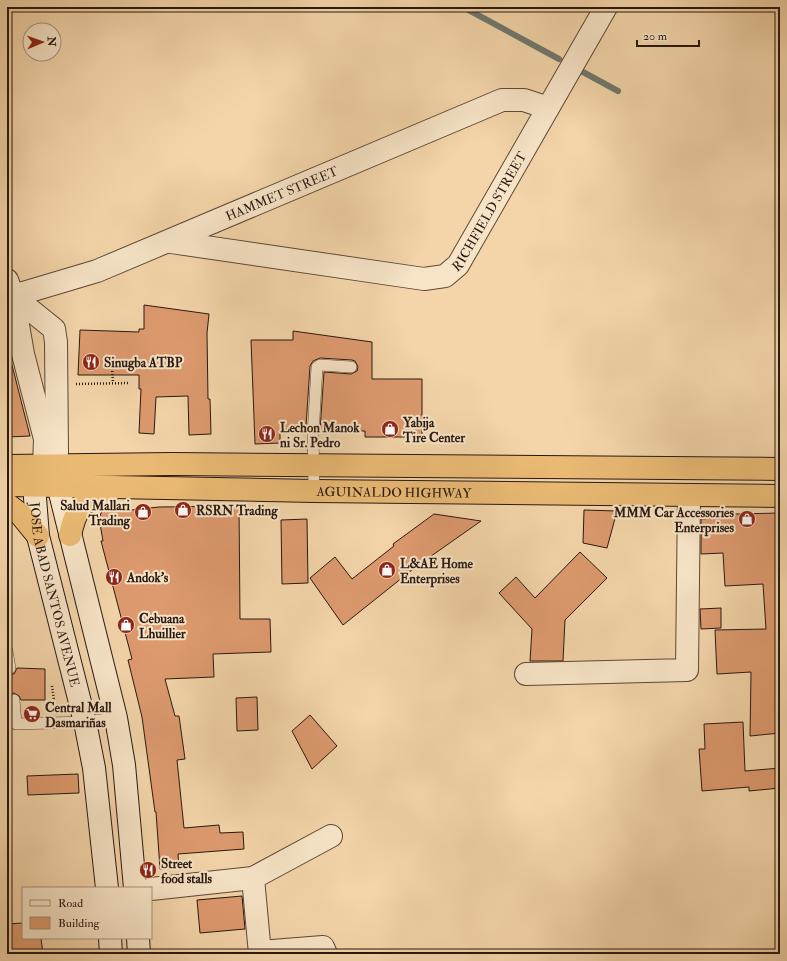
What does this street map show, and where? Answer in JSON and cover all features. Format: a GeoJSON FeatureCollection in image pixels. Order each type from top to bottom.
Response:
{"type":"FeatureCollection","features":[{"type":"Feature","properties":{"kind":"highway","name":"AGUINALDO HIGHWAY"},"geometry":{"type":"LineString","coordinates":[[7,485],[49,476],[172,464],[780,469]]}},
{"type":"Feature","properties":{"kind":"highway","name":"AGUINALDO HIGHWAY"},"geometry":{"type":"LineString","coordinates":[[7,466],[49,476],[116,486],[314,491],[780,496]]}},
{"type":"Feature","properties":{"kind":"highway"},"geometry":{"type":"LineString","coordinates":[[70,535],[75,514],[81,506],[116,486]]}},
{"type":"Feature","properties":{"kind":"highway"},"geometry":{"type":"LineString","coordinates":[[7,504],[20,514],[38,536]]}},
{"type":"Feature","properties":{"kind":"street","name":"RICHFIELD STREET"},"geometry":{"type":"LineString","coordinates":[[171,242],[424,279],[445,276],[458,265],[606,7]]}},
{"type":"Feature","properties":{"kind":"street","name":"HAMMET STREET"},"geometry":{"type":"LineString","coordinates":[[10,288],[97,271],[171,242],[502,100],[524,100],[548,108]]}},
{"type":"Feature","properties":{"kind":"street"},"geometry":{"type":"LineString","coordinates":[[10,288],[23,354],[45,439],[49,476]]}},
{"type":"Feature","properties":{"kind":"street"},"geometry":{"type":"LineString","coordinates":[[10,288],[54,329],[56,342],[49,476]]}},
{"type":"Feature","properties":{"kind":"street","name":"JOSE ABAD SANTOS AVENUE"},"geometry":{"type":"LineString","coordinates":[[49,476],[70,535],[116,718],[124,765],[135,887]]}},
{"type":"Feature","properties":{"kind":"street","name":"JOSE ABAD SANTOS AVENUE"},"geometry":{"type":"LineString","coordinates":[[49,476],[35,498],[38,536],[85,722],[94,768],[107,887]]}},
{"type":"Feature","properties":{"kind":"street"},"geometry":{"type":"LineString","coordinates":[[526,674],[687,670],[689,495]]}},
{"type":"Feature","properties":{"kind":"street"},"geometry":{"type":"LineString","coordinates":[[152,889],[253,878],[331,836]]}},
{"type":"Feature","properties":{"kind":"street"},"geometry":{"type":"LineString","coordinates":[[253,878],[260,953],[323,947],[326,954]]}},
{"type":"Feature","properties":{"kind":"street"},"geometry":{"type":"LineString","coordinates":[[110,939],[111,954]]}},
{"type":"Feature","properties":{"kind":"street"},"geometry":{"type":"LineString","coordinates":[[138,939],[139,954]]}},
{"type":"Feature","properties":{"kind":"lane"},"geometry":{"type":"LineString","coordinates":[[314,491],[313,465],[317,367],[320,365],[351,367]]}},
{"type":"Feature","properties":{"kind":"lane"},"geometry":{"type":"LineString","coordinates":[[7,651],[10,668]]}},
{"type":"Feature","properties":{"kind":"lane"},"geometry":{"type":"LineString","coordinates":[[14,700],[16,724],[85,722],[116,718]]}},
{"type":"Feature","properties":{"kind":"path"},"geometry":{"type":"LineString","coordinates":[[112,368],[113,383]]}},
{"type":"Feature","properties":{"kind":"path"},"geometry":{"type":"LineString","coordinates":[[76,384],[130,384]]}},
{"type":"Feature","properties":{"kind":"building"},"geometry":{"type":"Polygon","coordinates":[[[144,305],[209,314],[207,333],[208,399],[210,399],[211,434],[189,435],[188,396],[156,397],[154,434],[139,433],[141,389],[139,389],[139,375],[78,375],[80,330],[139,332],[139,329],[144,329],[144,305]]]}},
{"type":"Feature","properties":{"kind":"building"},"geometry":{"type":"Polygon","coordinates":[[[293,331],[372,342],[372,379],[422,379],[422,437],[365,437],[365,431],[320,431],[324,372],[351,374],[357,371],[358,367],[355,361],[352,360],[320,358],[313,361],[310,366],[306,426],[280,430],[280,443],[255,444],[251,340],[293,340],[293,331]]]}},
{"type":"Feature","properties":{"kind":"building"},"geometry":{"type":"Polygon","coordinates":[[[7,365],[12,365],[30,436],[7,437],[7,365]]]}},
{"type":"Feature","properties":{"kind":"building"},"geometry":{"type":"Polygon","coordinates":[[[121,504],[122,511],[159,507],[239,506],[240,619],[270,619],[271,652],[213,654],[214,677],[165,679],[175,716],[179,716],[185,759],[177,760],[184,828],[219,825],[220,833],[243,832],[244,849],[178,854],[179,868],[160,869],[156,812],[142,717],[128,660],[132,659],[101,541],[103,541],[99,518],[102,511],[108,507],[121,504]]]}},
{"type":"Feature","properties":{"kind":"building"},"geometry":{"type":"Polygon","coordinates":[[[584,510],[617,511],[607,548],[583,543],[584,510]]]}},
{"type":"Feature","properties":{"kind":"building"},"geometry":{"type":"Polygon","coordinates":[[[780,513],[780,733],[750,736],[751,672],[717,674],[715,630],[766,629],[763,584],[725,586],[723,553],[701,554],[701,519],[735,517],[735,514],[780,513]]]}},
{"type":"Feature","properties":{"kind":"building"},"geometry":{"type":"Polygon","coordinates":[[[434,514],[481,521],[417,566],[343,625],[310,578],[335,557],[352,579],[394,546],[393,544],[434,514]]]}},
{"type":"Feature","properties":{"kind":"building"},"geometry":{"type":"Polygon","coordinates":[[[307,519],[308,583],[282,584],[281,520],[307,519]]]}},
{"type":"Feature","properties":{"kind":"building"},"geometry":{"type":"Polygon","coordinates":[[[580,552],[607,578],[565,620],[563,661],[530,661],[532,629],[499,593],[516,577],[535,598],[580,552]]]}},
{"type":"Feature","properties":{"kind":"building"},"geometry":{"type":"Polygon","coordinates":[[[721,608],[721,628],[701,629],[700,609],[721,608]]]}},
{"type":"Feature","properties":{"kind":"building"},"geometry":{"type":"Polygon","coordinates":[[[17,668],[45,669],[45,700],[21,700],[19,696],[14,693],[10,695],[7,700],[7,674],[14,674],[17,668]]]}},
{"type":"Feature","properties":{"kind":"building"},"geometry":{"type":"Polygon","coordinates":[[[257,697],[258,730],[237,731],[236,698],[257,697]]]}},
{"type":"Feature","properties":{"kind":"building"},"geometry":{"type":"Polygon","coordinates":[[[310,715],[337,746],[312,769],[292,731],[310,715]]]}},
{"type":"Feature","properties":{"kind":"building"},"geometry":{"type":"Polygon","coordinates":[[[743,722],[745,771],[780,768],[780,788],[749,791],[749,787],[702,791],[699,749],[705,749],[704,724],[743,722]]]}},
{"type":"Feature","properties":{"kind":"building"},"geometry":{"type":"Polygon","coordinates":[[[78,774],[79,793],[28,795],[27,776],[78,774]]]}},
{"type":"Feature","properties":{"kind":"building"},"geometry":{"type":"Polygon","coordinates":[[[242,896],[245,929],[200,933],[197,900],[242,896]]]}},
{"type":"Feature","properties":{"kind":"building"},"geometry":{"type":"Polygon","coordinates":[[[22,923],[22,939],[41,939],[43,954],[12,954],[11,941],[7,942],[7,924],[22,923]]]}},
{"type":"Feature","properties":{"kind":"waterway"},"geometry":{"type":"LineString","coordinates":[[463,7],[559,59]]}},
{"type":"Feature","properties":{"kind":"waterway"},"geometry":{"type":"LineString","coordinates":[[583,72],[618,91]]}},
{"type":"Feature","properties":{"kind":"place","name":"Sinugba ATBP"},"geometry":{"type":"Point","coordinates":[91,362]}},
{"type":"Feature","properties":{"kind":"place","name":"Yabija Tire Center"},"geometry":{"type":"Point","coordinates":[390,429]}},
{"type":"Feature","properties":{"kind":"place","name":"Lechon Manok ni Sr. Pedro"},"geometry":{"type":"Point","coordinates":[267,434]}},
{"type":"Feature","properties":{"kind":"place","name":"RSRN Trading"},"geometry":{"type":"Point","coordinates":[183,510]}},
{"type":"Feature","properties":{"kind":"place","name":"Salud Mallari Trading"},"geometry":{"type":"Point","coordinates":[143,512]}},
{"type":"Feature","properties":{"kind":"place","name":"MMM Car Accessories Enterprises"},"geometry":{"type":"Point","coordinates":[747,519]}},
{"type":"Feature","properties":{"kind":"place","name":"L&AE Home Enterprises"},"geometry":{"type":"Point","coordinates":[387,570]}},
{"type":"Feature","properties":{"kind":"place","name":"Andok's"},"geometry":{"type":"Point","coordinates":[114,577]}},
{"type":"Feature","properties":{"kind":"place","name":"Cebuana Lhuillier"},"geometry":{"type":"Point","coordinates":[126,625]}},
{"type":"Feature","properties":{"kind":"place","name":"Central Mall Dasmariñas"},"geometry":{"type":"Point","coordinates":[32,714]}},
{"type":"Feature","properties":{"kind":"place","name":"Street food stalls"},"geometry":{"type":"Point","coordinates":[148,870]}}]}
